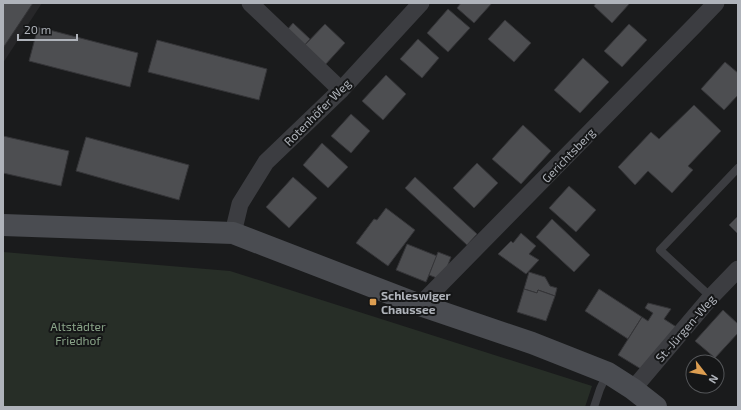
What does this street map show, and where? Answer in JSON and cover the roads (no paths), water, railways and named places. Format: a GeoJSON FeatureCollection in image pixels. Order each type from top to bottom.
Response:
{"type":"FeatureCollection","features":[{"type":"Feature","properties":{"kind":"street"},"geometry":{"type":"LineString","coordinates":[[250,3],[341,90]]}},
{"type":"Feature","properties":{"kind":"street","name":"Rotenhöfer Weg"},"geometry":{"type":"LineString","coordinates":[[233,233],[240,204],[266,162],[341,90],[421,3]]}},
{"type":"Feature","properties":{"kind":"street","name":"Gerichtsberg"},"geometry":{"type":"LineString","coordinates":[[420,306],[716,3]]}},
{"type":"Feature","properties":{"kind":"street"},"geometry":{"type":"LineString","coordinates":[[3,225],[233,233],[420,306],[532,343],[608,373],[633,389],[656,407]]}},
{"type":"Feature","properties":{"kind":"street","name":"St.-Jürgen-Weg"},"geometry":{"type":"LineString","coordinates":[[633,389],[711,297],[738,269]]}},
{"type":"Feature","properties":{"kind":"lane"},"geometry":{"type":"LineString","coordinates":[[711,297],[660,250],[738,168]]}},
{"type":"Feature","properties":{"kind":"lane"},"geometry":{"type":"LineString","coordinates":[[594,407],[600,389],[608,373]]}},
{"type":"Feature","properties":{"kind":"place","name":"Schleswiger Chaussee"},"geometry":{"type":"Point","coordinates":[373,302]}},
{"type":"Feature","properties":{"kind":"park label","name":"Altstädter Friedhof"},"geometry":{"type":"Point","coordinates":[78,333]}}]}
